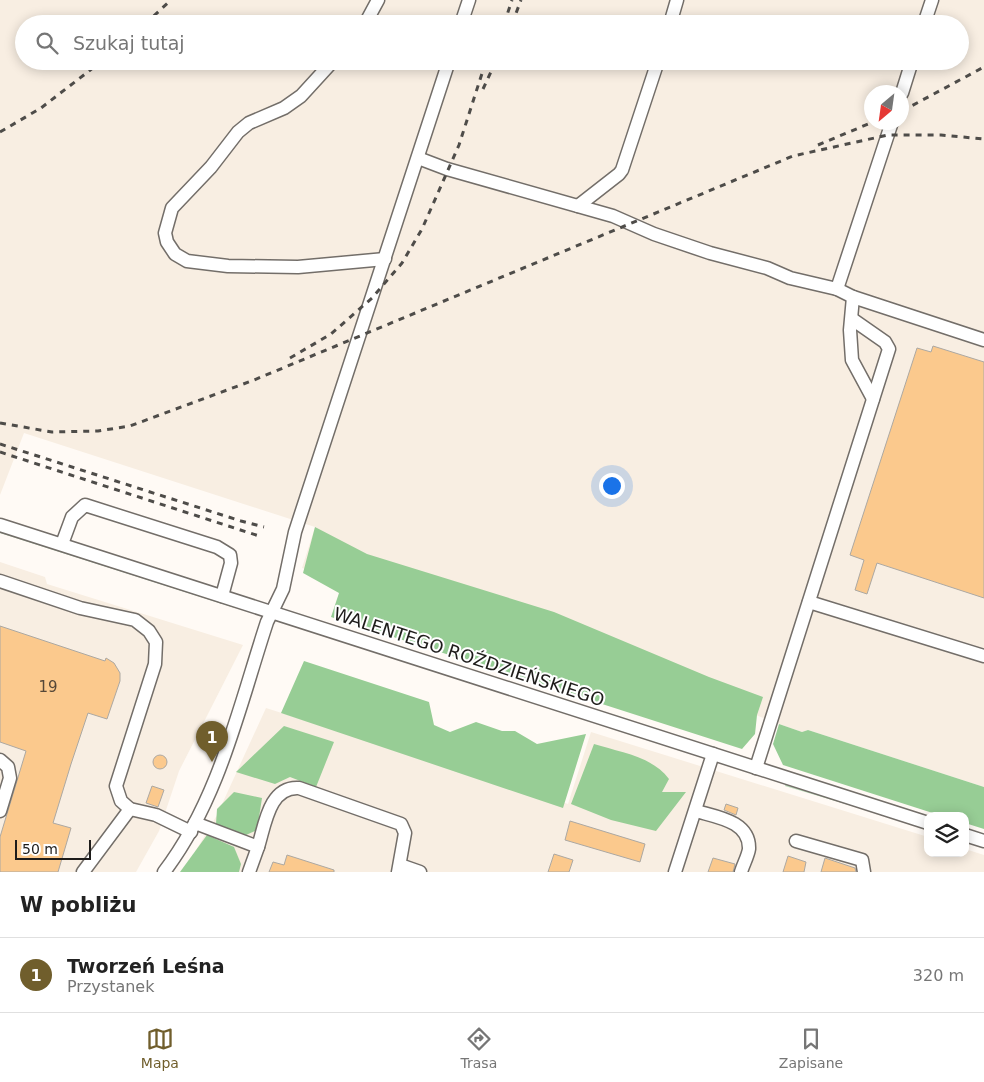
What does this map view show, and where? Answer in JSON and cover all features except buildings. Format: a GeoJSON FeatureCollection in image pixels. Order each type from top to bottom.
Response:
{"type":"FeatureCollection","features":[{"type":"Feature","properties":{"kind":"street"},"geometry":{"type":"LineString","coordinates":[[370,15],[378,0]]}},
{"type":"Feature","properties":{"kind":"street"},"geometry":{"type":"LineString","coordinates":[[464,15],[469,0]]}},
{"type":"Feature","properties":{"kind":"street"},"geometry":{"type":"LineString","coordinates":[[673,15],[677,0]]}},
{"type":"Feature","properties":{"kind":"street"},"geometry":{"type":"LineString","coordinates":[[927,15],[932,0]]}},
{"type":"Feature","properties":{"kind":"street"},"geometry":{"type":"LineString","coordinates":[[325,70],[301,96],[284,108],[249,123],[238,132],[211,167],[172,208],[165,233],[167,242],[175,254],[187,261],[228,266],[298,267],[385,258]]}},
{"type":"Feature","properties":{"kind":"street"},"geometry":{"type":"LineString","coordinates":[[164,872],[193,828],[222,761],[267,622],[282,589],[295,532],[446,70]]}},
{"type":"Feature","properties":{"kind":"street"},"geometry":{"type":"LineString","coordinates":[[578,206],[622,170],[655,70]]}},
{"type":"Feature","properties":{"kind":"street"},"geometry":{"type":"LineString","coordinates":[[904,85],[909,70]]}},
{"type":"Feature","properties":{"kind":"street"},"geometry":{"type":"LineString","coordinates":[[837,289],[889,130]]}},
{"type":"Feature","properties":{"kind":"street"},"geometry":{"type":"LineString","coordinates":[[418,158],[447,169],[613,216],[654,234],[710,253],[767,268],[790,278],[837,289],[853,297],[984,340]]}},
{"type":"Feature","properties":{"kind":"street"},"geometry":{"type":"LineString","coordinates":[[853,297],[850,330],[852,360],[873,399]]}},
{"type":"Feature","properties":{"kind":"street"},"geometry":{"type":"LineString","coordinates":[[756,768],[889,349],[885,342],[852,319]]}},
{"type":"Feature","properties":{"kind":"street"},"geometry":{"type":"LineString","coordinates":[[62,544],[72,517],[85,505],[217,547],[230,555],[231,563],[222,596]]}},
{"type":"Feature","properties":{"kind":"street","name":"WALENTEGO ROŹDZIEŃSKIEGO"},"geometry":{"type":"LineString","coordinates":[[0,524],[924,822]]}},
{"type":"Feature","properties":{"kind":"street"},"geometry":{"type":"LineString","coordinates":[[0,581],[80,608],[135,620],[149,630],[156,642],[155,664],[116,786],[120,801],[130,809],[156,815],[258,847]]}},
{"type":"Feature","properties":{"kind":"street"},"geometry":{"type":"LineString","coordinates":[[809,602],[984,656]]}},
{"type":"Feature","properties":{"kind":"street"},"geometry":{"type":"LineString","coordinates":[[675,872],[713,754]]}},
{"type":"Feature","properties":{"kind":"street"},"geometry":{"type":"LineString","coordinates":[[0,760],[8,767],[10,778],[0,811]]}},
{"type":"Feature","properties":{"kind":"street"},"geometry":{"type":"LineString","coordinates":[[249,872],[272,803],[277,796],[292,788],[299,788],[401,824],[406,833],[399,869],[420,872]]}},
{"type":"Feature","properties":{"kind":"street"},"geometry":{"type":"LineString","coordinates":[[83,872],[130,809]]}},
{"type":"Feature","properties":{"kind":"street"},"geometry":{"type":"LineString","coordinates":[[696,811],[735,823],[745,833],[749,850],[741,872]]}},
{"type":"Feature","properties":{"kind":"street"},"geometry":{"type":"LineString","coordinates":[[969,836],[984,841]]}},
{"type":"Feature","properties":{"kind":"street"},"geometry":{"type":"LineString","coordinates":[[796,841],[862,860],[864,872]]}},
{"type":"Feature","properties":{"kind":"shaded area"},"geometry":{"type":"Polygon","coordinates":[[[0,0],[984,0],[984,787],[808,730],[802,732],[748,712],[302,568],[315,527],[24,433],[0,495],[0,0]]]}},
{"type":"Feature","properties":{"kind":"shaded area"},"geometry":{"type":"Polygon","coordinates":[[[0,562],[45,577],[47,584],[243,645],[179,771],[159,831],[136,872],[0,872],[0,562]]]}},
{"type":"Feature","properties":{"kind":"shaded area"},"geometry":{"type":"Polygon","coordinates":[[[266,708],[568,804],[591,732],[924,836],[924,857],[969,857],[969,850],[984,855],[984,872],[183,872],[217,815],[266,708]]]}},
{"type":"Feature","properties":{"kind":"green space"},"geometry":{"type":"Polygon","coordinates":[[[315,527],[367,554],[554,612],[709,677],[763,697],[757,715],[755,734],[742,749],[331,617],[339,593],[303,573],[315,527]]]}},
{"type":"Feature","properties":{"kind":"green space"},"geometry":{"type":"Polygon","coordinates":[[[0,530],[236,606],[235,608],[0,533],[0,530]]]}},
{"type":"Feature","properties":{"kind":"green space"},"geometry":{"type":"Polygon","coordinates":[[[304,661],[429,702],[434,725],[450,732],[476,722],[502,731],[515,731],[537,744],[586,734],[563,808],[281,713],[304,661]]]}},
{"type":"Feature","properties":{"kind":"green space"},"geometry":{"type":"Polygon","coordinates":[[[779,724],[802,732],[808,730],[984,787],[984,829],[969,824],[969,812],[930,812],[783,765],[773,744],[779,724]]]}},
{"type":"Feature","properties":{"kind":"green space"},"geometry":{"type":"Polygon","coordinates":[[[284,726],[334,742],[316,787],[290,777],[275,784],[236,772],[284,726]]]}},
{"type":"Feature","properties":{"kind":"green space"},"geometry":{"type":"Polygon","coordinates":[[[594,744],[634,756],[654,765],[669,779],[662,792],[686,792],[656,831],[611,820],[571,804],[594,744]]]}},
{"type":"Feature","properties":{"kind":"green space"},"geometry":{"type":"Polygon","coordinates":[[[786,783],[919,826],[785,786],[786,783]]]}},
{"type":"Feature","properties":{"kind":"green space"},"geometry":{"type":"Polygon","coordinates":[[[234,792],[262,798],[257,830],[246,835],[216,824],[217,809],[234,792]]]}},
{"type":"Feature","properties":{"kind":"green space"},"geometry":{"type":"Polygon","coordinates":[[[207,835],[234,847],[241,864],[239,872],[180,872],[207,835]]]}},
{"type":"Feature","properties":{"kind":"railway"},"geometry":{"type":"LineString","coordinates":[[155,15],[171,0]]}},
{"type":"Feature","properties":{"kind":"railway"},"geometry":{"type":"LineString","coordinates":[[507,15],[512,0]]}},
{"type":"Feature","properties":{"kind":"railway"},"geometry":{"type":"LineString","coordinates":[[515,15],[521,0]]}},
{"type":"Feature","properties":{"kind":"railway"},"geometry":{"type":"LineString","coordinates":[[909,107],[984,67]]}},
{"type":"Feature","properties":{"kind":"railway"},"geometry":{"type":"LineString","coordinates":[[0,132],[41,108],[90,70]]}},
{"type":"Feature","properties":{"kind":"railway"},"geometry":{"type":"LineString","coordinates":[[290,358],[331,334],[372,298],[402,263],[422,229],[459,145],[483,70]]}},
{"type":"Feature","properties":{"kind":"railway"},"geometry":{"type":"LineString","coordinates":[[483,89],[492,70]]}},
{"type":"Feature","properties":{"kind":"railway"},"geometry":{"type":"LineString","coordinates":[[818,145],[864,126]]}},
{"type":"Feature","properties":{"kind":"railway"},"geometry":{"type":"LineString","coordinates":[[0,423],[52,432],[98,431],[130,426],[254,380],[793,156],[888,135],[941,135],[984,139]]}},
{"type":"Feature","properties":{"kind":"railway"},"geometry":{"type":"LineString","coordinates":[[0,444],[264,527]]}},
{"type":"Feature","properties":{"kind":"railway"},"geometry":{"type":"LineString","coordinates":[[0,452],[259,536]]}},
{"type":"Feature","properties":{"kind":"place","name":"Tworzeń Leśna"},"geometry":{"type":"Point","coordinates":[212,762]}}]}
